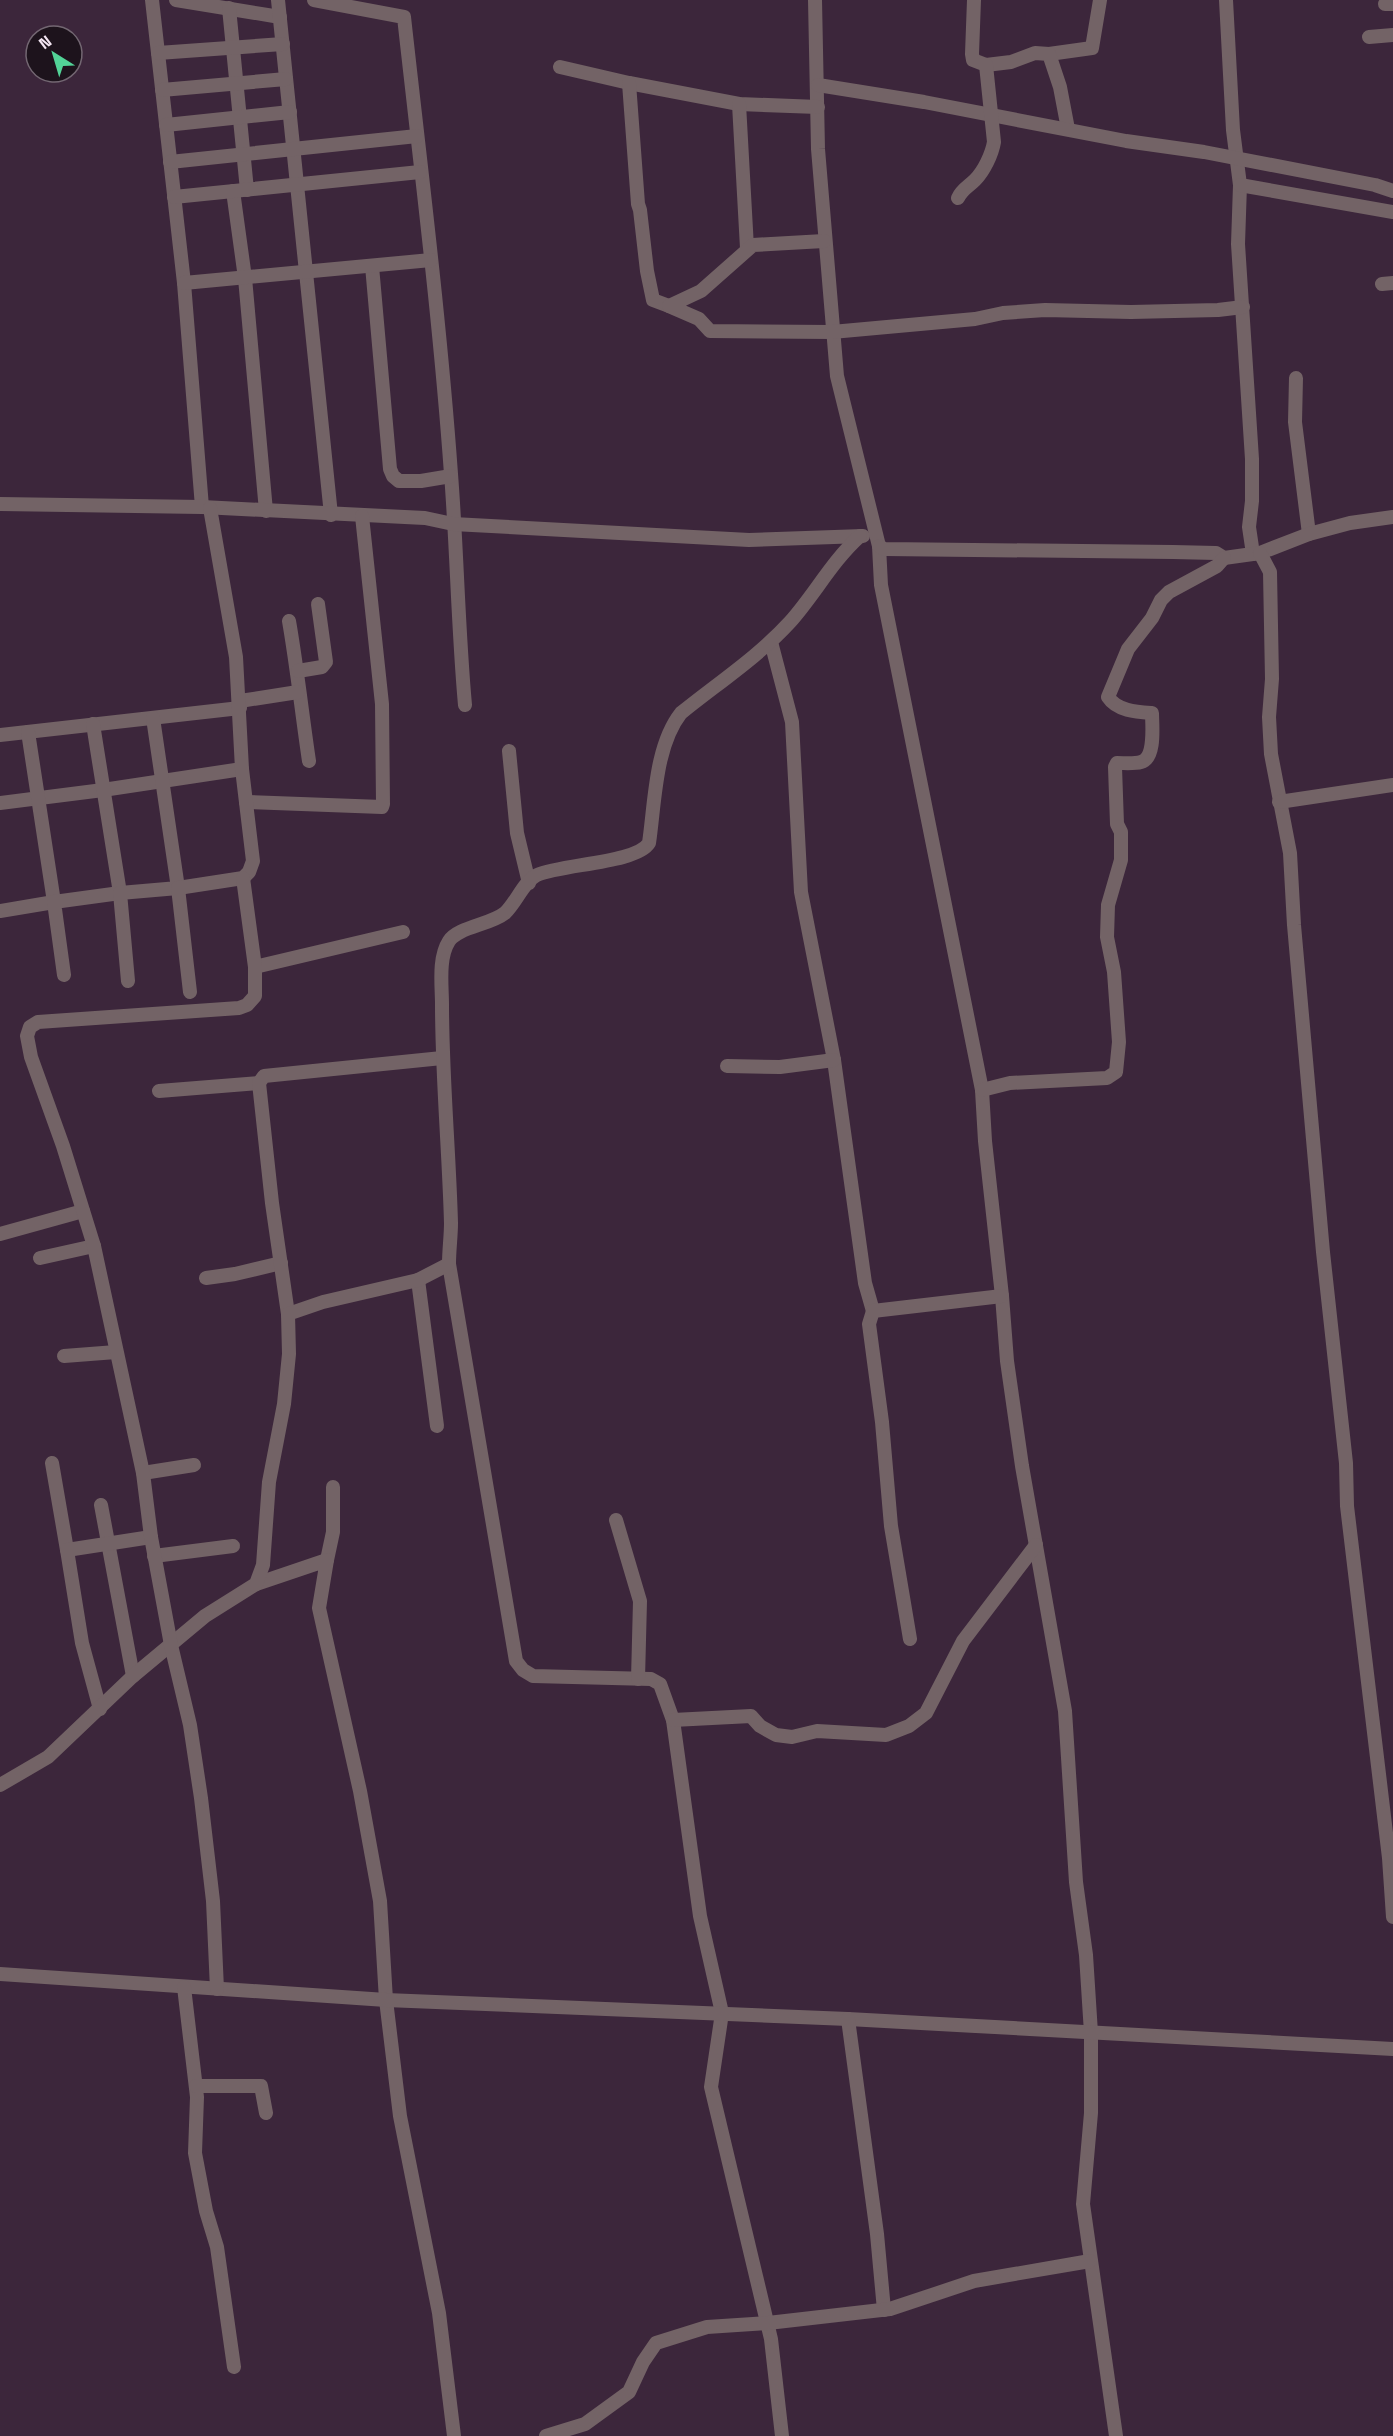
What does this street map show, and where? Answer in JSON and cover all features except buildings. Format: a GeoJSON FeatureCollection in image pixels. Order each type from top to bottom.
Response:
{"type":"FeatureCollection","features":[{"type":"Feature","properties":{"kind":"street"},"geometry":{"type":"LineString","coordinates":[[0,911],[243,878],[249,872],[253,861],[242,769],[236,657],[206,507],[184,283],[152,0]]}},
{"type":"Feature","properties":{"kind":"street"},"geometry":{"type":"LineString","coordinates":[[176,0],[280,17]]}},
{"type":"Feature","properties":{"kind":"street"},"geometry":{"type":"LineString","coordinates":[[278,0],[331,514]]}},
{"type":"Feature","properties":{"kind":"street"},"geometry":{"type":"LineString","coordinates":[[314,0],[344,3],[404,17],[431,260],[451,476],[458,625],[465,705]]}},
{"type":"Feature","properties":{"kind":"street"},"geometry":{"type":"LineString","coordinates":[[815,0],[824,241],[837,376],[876,541],[880,585],[982,1089],[1007,1361],[1065,1711],[1076,1882],[1086,1955],[1091,2033],[1091,2113],[1083,2204],[1116,2436]]}},
{"type":"Feature","properties":{"kind":"street"},"geometry":{"type":"LineString","coordinates":[[974,0],[973,60],[986,65],[1011,62],[1035,53],[1049,54],[1092,48],[1100,0]]}},
{"type":"Feature","properties":{"kind":"street"},"geometry":{"type":"LineString","coordinates":[[1227,0],[1233,130],[1240,185],[1238,244],[1252,459],[1252,501],[1249,527],[1251,554],[1270,572],[1271,754],[1290,853],[1294,925],[1323,1252],[1346,1463],[1347,1506],[1389,1858],[1393,1917]]}},
{"type":"Feature","properties":{"kind":"street"},"geometry":{"type":"LineString","coordinates":[[229,8],[243,153],[240,190],[244,278],[266,511]]}},
{"type":"Feature","properties":{"kind":"street"},"geometry":{"type":"LineString","coordinates":[[1369,37],[1393,35]]}},
{"type":"Feature","properties":{"kind":"street"},"geometry":{"type":"LineString","coordinates":[[158,53],[283,44]]}},
{"type":"Feature","properties":{"kind":"street"},"geometry":{"type":"LineString","coordinates":[[1049,54],[1060,87],[1068,129]]}},
{"type":"Feature","properties":{"kind":"street"},"geometry":{"type":"LineString","coordinates":[[958,198],[976,179],[993,150],[986,65]]}},
{"type":"Feature","properties":{"kind":"street"},"geometry":{"type":"LineString","coordinates":[[560,67],[739,104],[818,107]]}},
{"type":"Feature","properties":{"kind":"street"},"geometry":{"type":"LineString","coordinates":[[162,90],[286,79]]}},
{"type":"Feature","properties":{"kind":"street"},"geometry":{"type":"LineString","coordinates":[[629,83],[638,204],[653,300],[699,319],[710,331],[832,332],[975,320],[1004,313],[1045,310],[1162,311],[1243,307]]}},
{"type":"Feature","properties":{"kind":"street"},"geometry":{"type":"LineString","coordinates":[[818,86],[904,99],[1117,140],[1236,158],[1375,184],[1393,191]]}},
{"type":"Feature","properties":{"kind":"street"},"geometry":{"type":"LineString","coordinates":[[739,104],[747,248]]}},
{"type":"Feature","properties":{"kind":"street"},"geometry":{"type":"LineString","coordinates":[[166,125],[290,112]]}},
{"type":"Feature","properties":{"kind":"street"},"geometry":{"type":"LineString","coordinates":[[170,162],[417,136]]}},
{"type":"Feature","properties":{"kind":"street"},"geometry":{"type":"LineString","coordinates":[[174,197],[420,172]]}},
{"type":"Feature","properties":{"kind":"street"},"geometry":{"type":"LineString","coordinates":[[1240,185],[1393,212]]}},
{"type":"Feature","properties":{"kind":"street"},"geometry":{"type":"LineString","coordinates":[[669,306],[701,291],[753,245],[824,241]]}},
{"type":"Feature","properties":{"kind":"street"},"geometry":{"type":"LineString","coordinates":[[184,283],[431,260]]}},
{"type":"Feature","properties":{"kind":"street"},"geometry":{"type":"LineString","coordinates":[[372,266],[390,469],[399,481],[421,481],[451,476]]}},
{"type":"Feature","properties":{"kind":"street"},"geometry":{"type":"LineString","coordinates":[[1296,378],[1295,422],[1309,534]]}},
{"type":"Feature","properties":{"kind":"street"},"geometry":{"type":"LineString","coordinates":[[0,504],[206,507],[425,518],[453,524],[749,540],[860,536],[876,541],[884,549],[1184,552],[1216,554],[1224,558],[1251,554],[1350,523],[1393,517]]}},
{"type":"Feature","properties":{"kind":"street"},"geometry":{"type":"LineString","coordinates":[[246,802],[382,807],[382,704],[362,516]]}},
{"type":"Feature","properties":{"kind":"street"},"geometry":{"type":"LineString","coordinates":[[783,2436],[768,2323],[711,2087],[722,2013],[700,1916],[673,1720],[660,1684],[651,1679],[533,1676],[523,1670],[516,1661],[449,1264],[451,1224],[442,1058],[442,964],[448,942],[456,935],[494,921],[507,911],[534,876],[548,871],[631,855],[646,849],[649,843],[664,743],[671,726],[681,713],[771,642],[792,620],[828,571],[860,536]]}},
{"type":"Feature","properties":{"kind":"street"},"geometry":{"type":"LineString","coordinates":[[982,1089],[1010,1083],[1107,1078],[1116,1072],[1119,1042],[1114,972],[1107,937],[1108,905],[1121,860],[1115,766],[1117,763],[1142,762],[1146,759],[1152,747],[1152,713],[1120,707],[1108,697],[1128,649],[1152,618],[1161,600],[1169,592],[1217,566],[1224,558]]}},
{"type":"Feature","properties":{"kind":"street"},"geometry":{"type":"LineString","coordinates":[[298,671],[322,667],[326,662],[318,604]]}},
{"type":"Feature","properties":{"kind":"street"},"geometry":{"type":"LineString","coordinates":[[289,621],[309,760]]}},
{"type":"Feature","properties":{"kind":"street"},"geometry":{"type":"LineString","coordinates":[[771,642],[792,722],[801,892],[834,1060],[865,1283],[873,1311],[869,1324],[882,1422],[891,1526],[910,1639]]}},
{"type":"Feature","properties":{"kind":"street"},"geometry":{"type":"LineString","coordinates":[[0,735],[153,718],[240,705],[298,692]]}},
{"type":"Feature","properties":{"kind":"street"},"geometry":{"type":"LineString","coordinates":[[153,718],[178,888],[190,992]]}},
{"type":"Feature","properties":{"kind":"street"},"geometry":{"type":"LineString","coordinates":[[93,724],[120,893],[128,981]]}},
{"type":"Feature","properties":{"kind":"street"},"geometry":{"type":"LineString","coordinates":[[28,732],[64,975]]}},
{"type":"Feature","properties":{"kind":"street"},"geometry":{"type":"LineString","coordinates":[[509,750],[517,833],[529,883]]}},
{"type":"Feature","properties":{"kind":"street"},"geometry":{"type":"LineString","coordinates":[[0,803],[242,769]]}},
{"type":"Feature","properties":{"kind":"street"},"geometry":{"type":"LineString","coordinates":[[1279,802],[1393,785]]}},
{"type":"Feature","properties":{"kind":"street"},"geometry":{"type":"LineString","coordinates":[[217,1989],[213,1901],[201,1798],[190,1725],[171,1645],[154,1556],[143,1473],[94,1246],[63,1146],[38,1081],[27,1036],[30,1027],[38,1022],[239,1008],[247,1005],[255,996],[255,967],[243,878]]}},
{"type":"Feature","properties":{"kind":"street"},"geometry":{"type":"LineString","coordinates":[[255,967],[403,932]]}},
{"type":"Feature","properties":{"kind":"street"},"geometry":{"type":"LineString","coordinates":[[256,1584],[263,1565],[269,1482],[284,1404],[289,1354],[288,1314],[272,1203],[260,1083],[264,1076],[442,1058]]}},
{"type":"Feature","properties":{"kind":"street"},"geometry":{"type":"LineString","coordinates":[[727,1066],[780,1067],[834,1060]]}},
{"type":"Feature","properties":{"kind":"street"},"geometry":{"type":"LineString","coordinates":[[159,1091],[260,1083]]}},
{"type":"Feature","properties":{"kind":"street"},"geometry":{"type":"LineString","coordinates":[[0,1234],[84,1211]]}},
{"type":"Feature","properties":{"kind":"street"},"geometry":{"type":"LineString","coordinates":[[40,1258],[94,1246]]}},
{"type":"Feature","properties":{"kind":"street"},"geometry":{"type":"LineString","coordinates":[[206,1278],[281,1263]]}},
{"type":"Feature","properties":{"kind":"street"},"geometry":{"type":"LineString","coordinates":[[288,1314],[323,1302],[418,1280],[449,1264]]}},
{"type":"Feature","properties":{"kind":"street"},"geometry":{"type":"LineString","coordinates":[[418,1280],[437,1426]]}},
{"type":"Feature","properties":{"kind":"street"},"geometry":{"type":"LineString","coordinates":[[873,1311],[1002,1296]]}},
{"type":"Feature","properties":{"kind":"street"},"geometry":{"type":"LineString","coordinates":[[64,1356],[116,1352]]}},
{"type":"Feature","properties":{"kind":"street"},"geometry":{"type":"LineString","coordinates":[[52,1463],[82,1643],[100,1709]]}},
{"type":"Feature","properties":{"kind":"street"},"geometry":{"type":"LineString","coordinates":[[143,1473],[195,1465]]}},
{"type":"Feature","properties":{"kind":"street"},"geometry":{"type":"LineString","coordinates":[[333,1487],[333,1532],[319,1608],[360,1791],[380,1901],[386,2000],[400,2116],[439,2313],[454,2436]]}},
{"type":"Feature","properties":{"kind":"street"},"geometry":{"type":"LineString","coordinates":[[101,1505],[133,1676]]}},
{"type":"Feature","properties":{"kind":"street"},"geometry":{"type":"LineString","coordinates":[[616,1520],[640,1601],[638,1679]]}},
{"type":"Feature","properties":{"kind":"street"},"geometry":{"type":"LineString","coordinates":[[67,1550],[151,1537]]}},
{"type":"Feature","properties":{"kind":"street"},"geometry":{"type":"LineString","coordinates":[[673,1720],[751,1716],[760,1726],[776,1735],[792,1737],[817,1731],[886,1735],[909,1726],[926,1713],[963,1641],[1036,1545]]}},
{"type":"Feature","properties":{"kind":"street"},"geometry":{"type":"LineString","coordinates":[[154,1556],[233,1546]]}},
{"type":"Feature","properties":{"kind":"street"},"geometry":{"type":"LineString","coordinates":[[2,1778],[48,1757],[133,1676],[205,1616],[256,1584],[327,1560]]}},
{"type":"Feature","properties":{"kind":"street"},"geometry":{"type":"LineString","coordinates":[[0,1974],[386,2000],[848,2019],[1393,2049]]}},
{"type":"Feature","properties":{"kind":"street"},"geometry":{"type":"LineString","coordinates":[[184,1987],[196,2086],[195,2152],[206,2211],[217,2247],[234,2367]]}},
{"type":"Feature","properties":{"kind":"street"},"geometry":{"type":"LineString","coordinates":[[848,2019],[878,2234],[884,2310]]}},
{"type":"Feature","properties":{"kind":"street"},"geometry":{"type":"LineString","coordinates":[[196,2086],[261,2086],[266,2113]]}},
{"type":"Feature","properties":{"kind":"street"},"geometry":{"type":"LineString","coordinates":[[546,2436],[585,2424],[629,2392],[643,2362],[656,2343],[707,2327],[768,2323],[884,2310],[974,2282],[1090,2261]]}}]}
